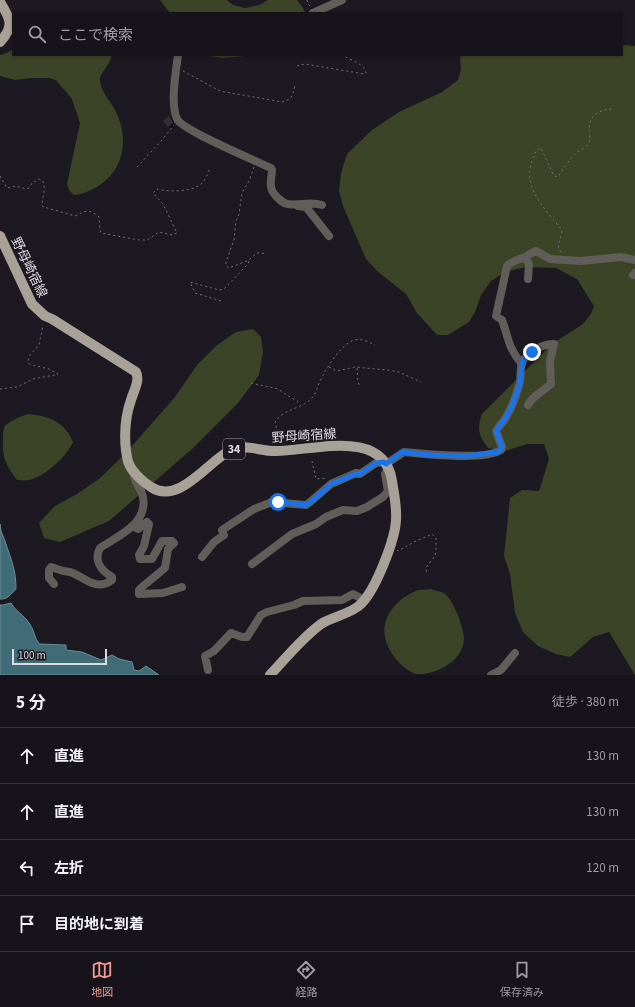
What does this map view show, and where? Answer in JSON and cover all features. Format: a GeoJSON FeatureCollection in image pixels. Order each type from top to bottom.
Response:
{"type":"FeatureCollection","features":[{"type":"Feature","properties":{"kind":"main road"},"geometry":{"type":"LineString","coordinates":[[0,2],[10,21],[9,29],[0,42]]}},
{"type":"Feature","properties":{"kind":"main road","name":"野母崎宿線"},"geometry":{"type":"LineString","coordinates":[[0,236],[32,304],[45,316],[113,358],[134,369],[136,372],[138,381],[127,414],[125,429],[128,463],[133,470],[158,491],[165,492],[174,490],[188,483],[224,454],[236,448],[278,452],[320,446],[347,446],[372,452],[378,455],[386,465]]}},
{"type":"Feature","properties":{"kind":"main road"},"geometry":{"type":"LineString","coordinates":[[270,675],[310,632],[322,623],[358,607],[364,600],[376,579],[393,539],[396,520],[392,478],[386,465]]}},
{"type":"Feature","properties":{"kind":"street"},"geometry":{"type":"LineString","coordinates":[[315,12],[342,0]]}},
{"type":"Feature","properties":{"kind":"street"},"geometry":{"type":"LineString","coordinates":[[178,56],[174,89],[174,108],[177,120],[185,127],[201,136],[271,168],[270,186],[276,196],[290,206],[306,207],[329,236]]}},
{"type":"Feature","properties":{"kind":"street"},"geometry":{"type":"LineString","coordinates":[[286,204],[314,203],[322,205]]}},
{"type":"Feature","properties":{"kind":"street"},"geometry":{"type":"LineString","coordinates":[[522,364],[513,355],[507,341],[502,320],[496,316],[508,266],[511,262],[536,251],[550,259],[580,261],[621,257],[635,260]]}},
{"type":"Feature","properties":{"kind":"street"},"geometry":{"type":"LineString","coordinates":[[525,257],[529,264],[528,279]]}},
{"type":"Feature","properties":{"kind":"street"},"geometry":{"type":"LineString","coordinates":[[202,557],[214,542],[224,535],[222,530],[254,510],[272,502],[306,505],[331,484],[356,474],[360,474],[376,463],[386,465],[404,452],[430,455],[467,456],[495,453],[501,450],[502,447],[496,431],[511,408],[520,384],[522,364],[528,355],[536,349],[549,344],[555,344],[550,361],[551,384],[532,399],[528,405]]}},
{"type":"Feature","properties":{"kind":"street"},"geometry":{"type":"LineString","coordinates":[[252,564],[299,531],[338,512],[344,510],[357,511],[362,509],[383,496],[388,491],[386,465]]}},
{"type":"Feature","properties":{"kind":"street"},"geometry":{"type":"LineString","coordinates":[[54,584],[49,578],[49,570],[51,567],[62,571],[72,572],[92,583],[104,584],[113,579],[99,565],[98,551],[100,548],[123,534],[132,526],[143,509],[141,490],[134,479],[133,470]]}},
{"type":"Feature","properties":{"kind":"street"},"geometry":{"type":"LineString","coordinates":[[132,526],[138,529],[144,523],[147,522],[149,524],[144,546],[139,555],[140,559],[152,559],[162,541],[172,541],[174,544],[168,549],[165,568],[142,587],[139,590],[139,594],[163,593],[182,587]]}},
{"type":"Feature","properties":{"kind":"street"},"geometry":{"type":"LineString","coordinates":[[208,670],[205,656],[214,651],[231,633],[242,637],[247,637],[261,615],[267,612],[303,601],[342,600],[353,594],[364,600]]}},
{"type":"Feature","properties":{"kind":"street"},"geometry":{"type":"LineString","coordinates":[[491,675],[501,670],[514,653]]}},
{"type":"Feature","properties":{"kind":"path"},"geometry":{"type":"LineString","coordinates":[[297,66],[305,64],[364,74],[366,73],[364,68],[354,60],[350,60],[344,56]]}},
{"type":"Feature","properties":{"kind":"path"},"geometry":{"type":"LineString","coordinates":[[176,65],[189,75],[220,91],[269,100],[282,102],[289,100],[295,86]]}},
{"type":"Feature","properties":{"kind":"path"},"geometry":{"type":"LineString","coordinates":[[567,260],[558,250],[558,244],[562,233],[561,229],[541,206],[530,183],[530,167],[535,154],[540,148],[544,152],[553,174],[556,177],[559,175],[575,154],[587,146],[590,142],[589,124],[591,118],[596,113],[606,109],[615,109]]}},
{"type":"Feature","properties":{"kind":"path"},"geometry":{"type":"LineString","coordinates":[[137,166],[162,140],[177,120]]}},
{"type":"Feature","properties":{"kind":"path"},"geometry":{"type":"LineString","coordinates":[[256,161],[249,181],[242,193],[239,214],[236,220],[234,240],[226,266],[229,268],[249,260],[257,253],[266,254]]}},
{"type":"Feature","properties":{"kind":"path"},"geometry":{"type":"LineString","coordinates":[[0,176],[8,188],[16,186],[26,189],[29,188],[36,180],[42,180],[45,185],[42,206],[75,216],[85,211],[91,212],[99,217],[101,233],[139,240],[147,240],[159,232],[172,235],[177,233],[163,204],[152,193],[157,189],[173,192],[201,185],[209,170]]}},
{"type":"Feature","properties":{"kind":"path"},"geometry":{"type":"LineString","coordinates":[[221,301],[195,293],[190,282],[219,290],[224,289],[248,264],[249,260]]}},
{"type":"Feature","properties":{"kind":"path"},"geometry":{"type":"LineString","coordinates":[[0,389],[17,387],[33,379],[58,374],[48,369],[29,364],[28,360],[30,355],[39,345],[45,316]]}},
{"type":"Feature","properties":{"kind":"path"},"geometry":{"type":"LineString","coordinates":[[336,438],[327,436],[306,439],[277,430],[275,425],[277,420],[285,413],[310,400],[315,394],[334,358],[347,345],[354,340],[360,340],[375,345]]}},
{"type":"Feature","properties":{"kind":"path"},"geometry":{"type":"LineString","coordinates":[[328,367],[337,371],[358,367],[399,372],[421,382]]}},
{"type":"Feature","properties":{"kind":"path"},"geometry":{"type":"LineString","coordinates":[[358,367],[357,379],[360,387]]}},
{"type":"Feature","properties":{"kind":"path"},"geometry":{"type":"LineString","coordinates":[[251,383],[278,389],[301,405]]}},
{"type":"Feature","properties":{"kind":"path"},"geometry":{"type":"LineString","coordinates":[[312,461],[316,479],[327,478]]}},
{"type":"Feature","properties":{"kind":"path"},"geometry":{"type":"LineString","coordinates":[[393,539],[395,548],[398,551],[426,535],[435,535],[436,552],[435,556],[427,566],[427,575]]}},
{"type":"Feature","properties":{"kind":"green space"},"geometry":{"type":"Polygon","coordinates":[[[160,0],[227,0],[233,5],[245,8],[259,5],[268,0],[297,0],[305,12],[169,12],[160,0]]]}},
{"type":"Feature","properties":{"kind":"green space"},"geometry":{"type":"Polygon","coordinates":[[[623,45],[635,46],[635,675],[609,632],[593,637],[570,657],[556,654],[538,646],[523,632],[515,613],[510,574],[504,556],[510,498],[522,490],[539,491],[549,459],[544,444],[527,444],[505,451],[488,448],[479,431],[479,424],[482,414],[552,344],[583,324],[591,314],[594,306],[577,279],[556,268],[526,267],[505,272],[491,281],[481,295],[475,312],[469,322],[448,335],[437,335],[417,313],[406,294],[377,271],[366,259],[343,206],[339,191],[341,173],[347,154],[372,130],[399,112],[442,92],[458,80],[461,69],[460,56],[623,56],[623,45]]]}},
{"type":"Feature","properties":{"kind":"green space"},"geometry":{"type":"Polygon","coordinates":[[[12,50],[12,56],[112,56],[102,74],[100,84],[119,120],[122,128],[123,144],[120,160],[116,168],[103,182],[84,193],[74,195],[69,190],[67,184],[80,123],[72,99],[56,80],[49,78],[31,78],[15,80],[0,76],[0,55],[12,50]]]}},
{"type":"Feature","properties":{"kind":"green space"},"geometry":{"type":"Polygon","coordinates":[[[209,56],[247,56],[222,58],[209,56]]]}},
{"type":"Feature","properties":{"kind":"green space"},"geometry":{"type":"Polygon","coordinates":[[[253,329],[261,337],[263,352],[259,375],[238,403],[192,449],[109,521],[60,542],[44,538],[39,523],[55,506],[77,494],[99,479],[125,454],[175,397],[197,365],[216,346],[236,332],[253,329]]]}},
{"type":"Feature","properties":{"kind":"green space"},"geometry":{"type":"Polygon","coordinates":[[[28,414],[43,416],[60,424],[73,442],[61,459],[42,475],[29,480],[17,480],[7,465],[4,456],[3,430],[9,422],[28,414]]]}},
{"type":"Feature","properties":{"kind":"green space"},"geometry":{"type":"Polygon","coordinates":[[[431,589],[444,593],[451,601],[463,630],[463,647],[454,660],[448,665],[432,672],[416,674],[401,665],[390,651],[384,633],[385,625],[391,611],[402,599],[418,590],[431,589]]]}},
{"type":"Feature","properties":{"kind":"water"},"geometry":{"type":"Polygon","coordinates":[[[0,524],[13,565],[16,582],[16,589],[5,599],[0,599],[0,524]]]}},
{"type":"Feature","properties":{"kind":"water"},"geometry":{"type":"Polygon","coordinates":[[[11,603],[31,625],[39,644],[66,645],[66,650],[82,652],[101,660],[112,655],[119,659],[132,662],[134,670],[139,671],[146,666],[159,675],[0,675],[0,605],[11,603]]]}},
{"type":"Feature","properties":{"kind":"building"},"geometry":{"type":"Polygon","coordinates":[[[169,116],[173,123],[168,127],[163,121],[169,116]]]}},
{"type":"Feature","properties":{"kind":"route"},"geometry":{"type":"LineString","coordinates":[[278,502],[306,505],[331,484],[356,474],[360,474],[376,463],[384,462],[386,464],[402,452],[450,456],[467,456],[498,452],[502,447],[495,433],[511,408],[520,384],[523,360],[532,352]]}}]}
